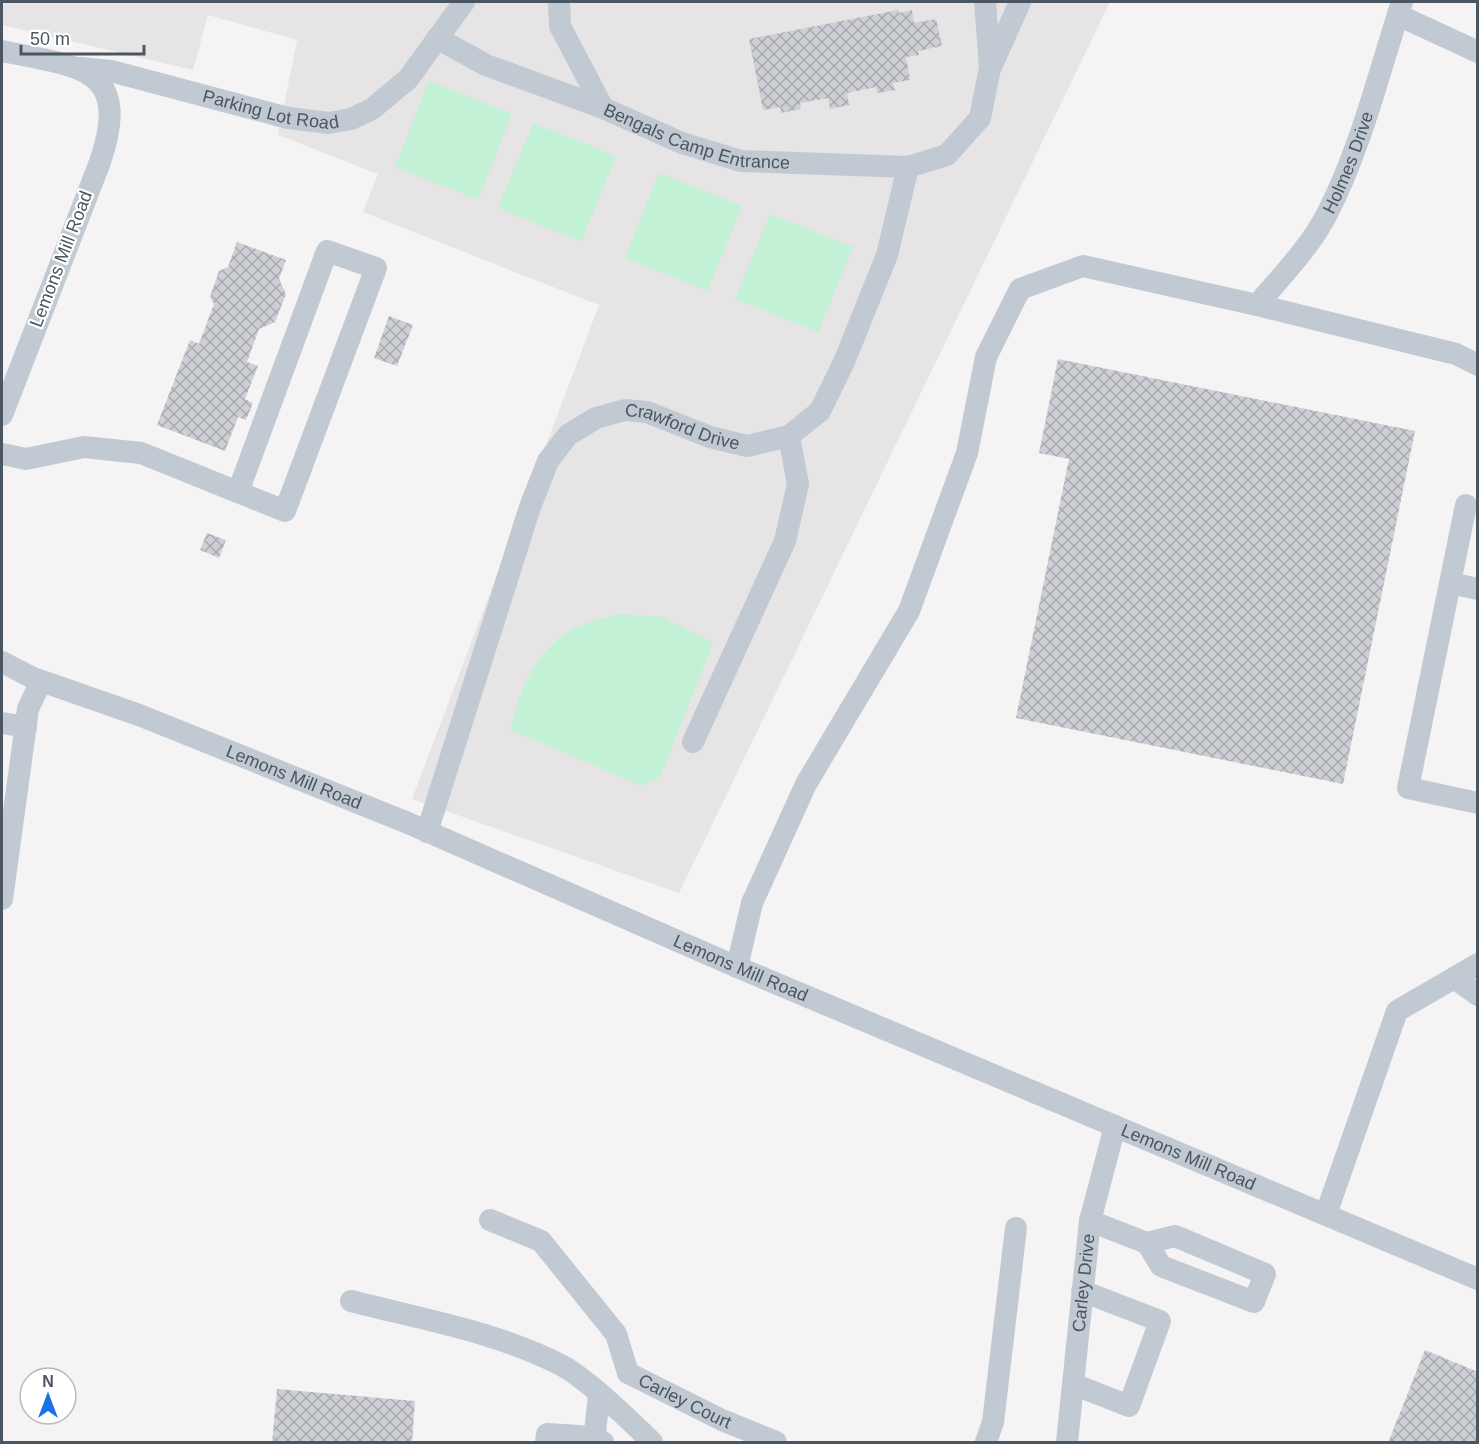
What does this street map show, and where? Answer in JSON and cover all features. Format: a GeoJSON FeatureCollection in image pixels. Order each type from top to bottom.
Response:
{"type":"FeatureCollection","features":[{"type":"Feature","properties":{"kind":"street","name":"Parking Lot Road"},"geometry":{"type":"LineString","coordinates":[[76,68],[111,71],[288,118],[328,123],[351,119],[372,109],[408,79],[464,2]]}},
{"type":"Feature","properties":{"kind":"street","name":"Bengals Camp Entrance"},"geometry":{"type":"LineString","coordinates":[[559,2],[560,26],[603,108],[682,144],[741,161],[908,167]]}},
{"type":"Feature","properties":{"kind":"street"},"geometry":{"type":"LineString","coordinates":[[985,2],[990,68]]}},
{"type":"Feature","properties":{"kind":"street"},"geometry":{"type":"LineString","coordinates":[[908,167],[947,155],[980,118],[990,68],[1020,2]]}},
{"type":"Feature","properties":{"kind":"street"},"geometry":{"type":"LineString","coordinates":[[1400,8],[1478,52]]}},
{"type":"Feature","properties":{"kind":"street","name":"Holmes Drive"},"geometry":{"type":"LineString","coordinates":[[1257,305],[1290,266],[1326,216],[1349,166],[1400,8]]}},
{"type":"Feature","properties":{"kind":"street"},"geometry":{"type":"LineString","coordinates":[[437,38],[486,65],[603,108]]}},
{"type":"Feature","properties":{"kind":"street"},"geometry":{"type":"LineString","coordinates":[[2,51],[76,68]]}},
{"type":"Feature","properties":{"kind":"street","name":"Lemons Mill Road"},"geometry":{"type":"LineString","coordinates":[[2,416],[102,156],[111,120],[108,100],[98,81],[76,68]]}},
{"type":"Feature","properties":{"kind":"street","name":"Crawford Drive"},"geometry":{"type":"LineString","coordinates":[[427,832],[530,507],[548,461],[568,435],[596,418],[625,410],[647,412],[710,437],[747,446],[789,436],[820,411],[844,362],[887,255],[908,167]]}},
{"type":"Feature","properties":{"kind":"street"},"geometry":{"type":"LineString","coordinates":[[2,454],[26,459],[84,447],[141,453],[285,511],[376,268],[327,251],[238,492]]}},
{"type":"Feature","properties":{"kind":"street"},"geometry":{"type":"LineString","coordinates":[[737,967],[752,903],[806,784],[909,611],[967,453],[986,357],[1020,289],[1083,266],[1257,305],[1456,354],[1478,365]]}},
{"type":"Feature","properties":{"kind":"street"},"geometry":{"type":"LineString","coordinates":[[693,742],[785,541],[798,484],[789,436]]}},
{"type":"Feature","properties":{"kind":"street"},"geometry":{"type":"LineString","coordinates":[[1466,505],[1408,788],[1478,803]]}},
{"type":"Feature","properties":{"kind":"street"},"geometry":{"type":"LineString","coordinates":[[1450,583],[1478,589]]}},
{"type":"Feature","properties":{"kind":"street","name":"Lemons Mill Road"},"geometry":{"type":"LineString","coordinates":[[2,662],[41,681],[139,715],[427,832],[737,967],[1478,1279]]}},
{"type":"Feature","properties":{"kind":"street"},"geometry":{"type":"LineString","coordinates":[[2,899],[28,709],[41,681]]}},
{"type":"Feature","properties":{"kind":"street"},"geometry":{"type":"LineString","coordinates":[[2,723],[26,727]]}},
{"type":"Feature","properties":{"kind":"street"},"geometry":{"type":"LineString","coordinates":[[1326,1214],[1397,1011],[1478,964]]}},
{"type":"Feature","properties":{"kind":"street"},"geometry":{"type":"LineString","coordinates":[[1454,978],[1478,995]]}},
{"type":"Feature","properties":{"kind":"street","name":"Carley Drive"},"geometry":{"type":"LineString","coordinates":[[1067,1443],[1090,1221],[1115,1126]]}},
{"type":"Feature","properties":{"kind":"street","name":"Carley Court"},"geometry":{"type":"LineString","coordinates":[[490,1220],[540,1241],[616,1334],[628,1373],[732,1434],[776,1443]]}},
{"type":"Feature","properties":{"kind":"street"},"geometry":{"type":"LineString","coordinates":[[1090,1221],[1148,1243]]}},
{"type":"Feature","properties":{"kind":"street"},"geometry":{"type":"LineString","coordinates":[[986,1443],[993,1422],[1016,1228]]}},
{"type":"Feature","properties":{"kind":"street"},"geometry":{"type":"LineString","coordinates":[[1073,1384],[1129,1406],[1160,1321],[1082,1291]]}},
{"type":"Feature","properties":{"kind":"street"},"geometry":{"type":"LineString","coordinates":[[351,1301],[519,1346],[564,1366],[636,1426],[652,1443]]}},
{"type":"Feature","properties":{"kind":"street"},"geometry":{"type":"LineString","coordinates":[[546,1443],[547,1434],[597,1441],[599,1395]]}},
{"type":"Feature","properties":{"kind":"shaded area"},"geometry":{"type":"Polygon","coordinates":[[[2,2],[1110,2],[679,893],[412,799],[599,305],[363,212],[378,174],[278,135],[297,40],[208,15],[193,70],[2,25],[2,2]]]}},
{"type":"Feature","properties":{"kind":"green space"},"geometry":{"type":"Polygon","coordinates":[[[429,81],[512,114],[478,200],[395,167],[429,81]]]}},
{"type":"Feature","properties":{"kind":"green space"},"geometry":{"type":"Polygon","coordinates":[[[533,123],[616,156],[581,242],[498,208],[533,123]]]}},
{"type":"Feature","properties":{"kind":"green space"},"geometry":{"type":"Polygon","coordinates":[[[659,173],[742,206],[708,291],[625,258],[659,173]]]}},
{"type":"Feature","properties":{"kind":"green space"},"geometry":{"type":"Polygon","coordinates":[[[770,214],[853,247],[818,332],[735,299],[770,214]]]}},
{"type":"Feature","properties":{"kind":"green space"},"geometry":{"type":"Polygon","coordinates":[[[618,614],[663,617],[713,643],[660,777],[642,786],[511,730],[525,684],[552,644],[579,626],[618,614]]]}},
{"type":"Feature","properties":{"kind":"building"},"geometry":{"type":"Polygon","coordinates":[[[898,10],[899,13],[912,10],[914,23],[936,19],[942,46],[918,51],[919,55],[906,57],[910,80],[893,83],[895,90],[877,93],[876,87],[847,93],[849,105],[830,109],[828,98],[800,103],[801,109],[781,113],[780,107],[763,110],[749,39],[898,10]]]}},
{"type":"Feature","properties":{"kind":"building"},"geometry":{"type":"Polygon","coordinates":[[[237,242],[286,260],[279,279],[286,294],[275,322],[259,329],[247,362],[258,366],[245,399],[253,403],[246,420],[238,417],[225,451],[157,425],[190,340],[199,344],[214,304],[210,297],[219,271],[228,267],[237,242]]]}},
{"type":"Feature","properties":{"kind":"building"},"geometry":{"type":"Polygon","coordinates":[[[389,316],[413,325],[397,366],[374,358],[389,316]]]}},
{"type":"Feature","properties":{"kind":"building"},"geometry":{"type":"Polygon","coordinates":[[[1058,359],[1415,431],[1343,784],[1016,718],[1069,459],[1039,453],[1058,359]]]}},
{"type":"Feature","properties":{"kind":"building"},"geometry":{"type":"Polygon","coordinates":[[[207,533],[226,540],[219,558],[200,550],[207,533]]]}},
{"type":"Feature","properties":{"kind":"building"},"geometry":{"type":"Polygon","coordinates":[[[1425,1350],[1478,1372],[1478,1443],[1388,1443],[1425,1350]]]}},
{"type":"Feature","properties":{"kind":"building"},"geometry":{"type":"Polygon","coordinates":[[[277,1389],[415,1401],[412,1443],[272,1443],[277,1389]]]}}]}
